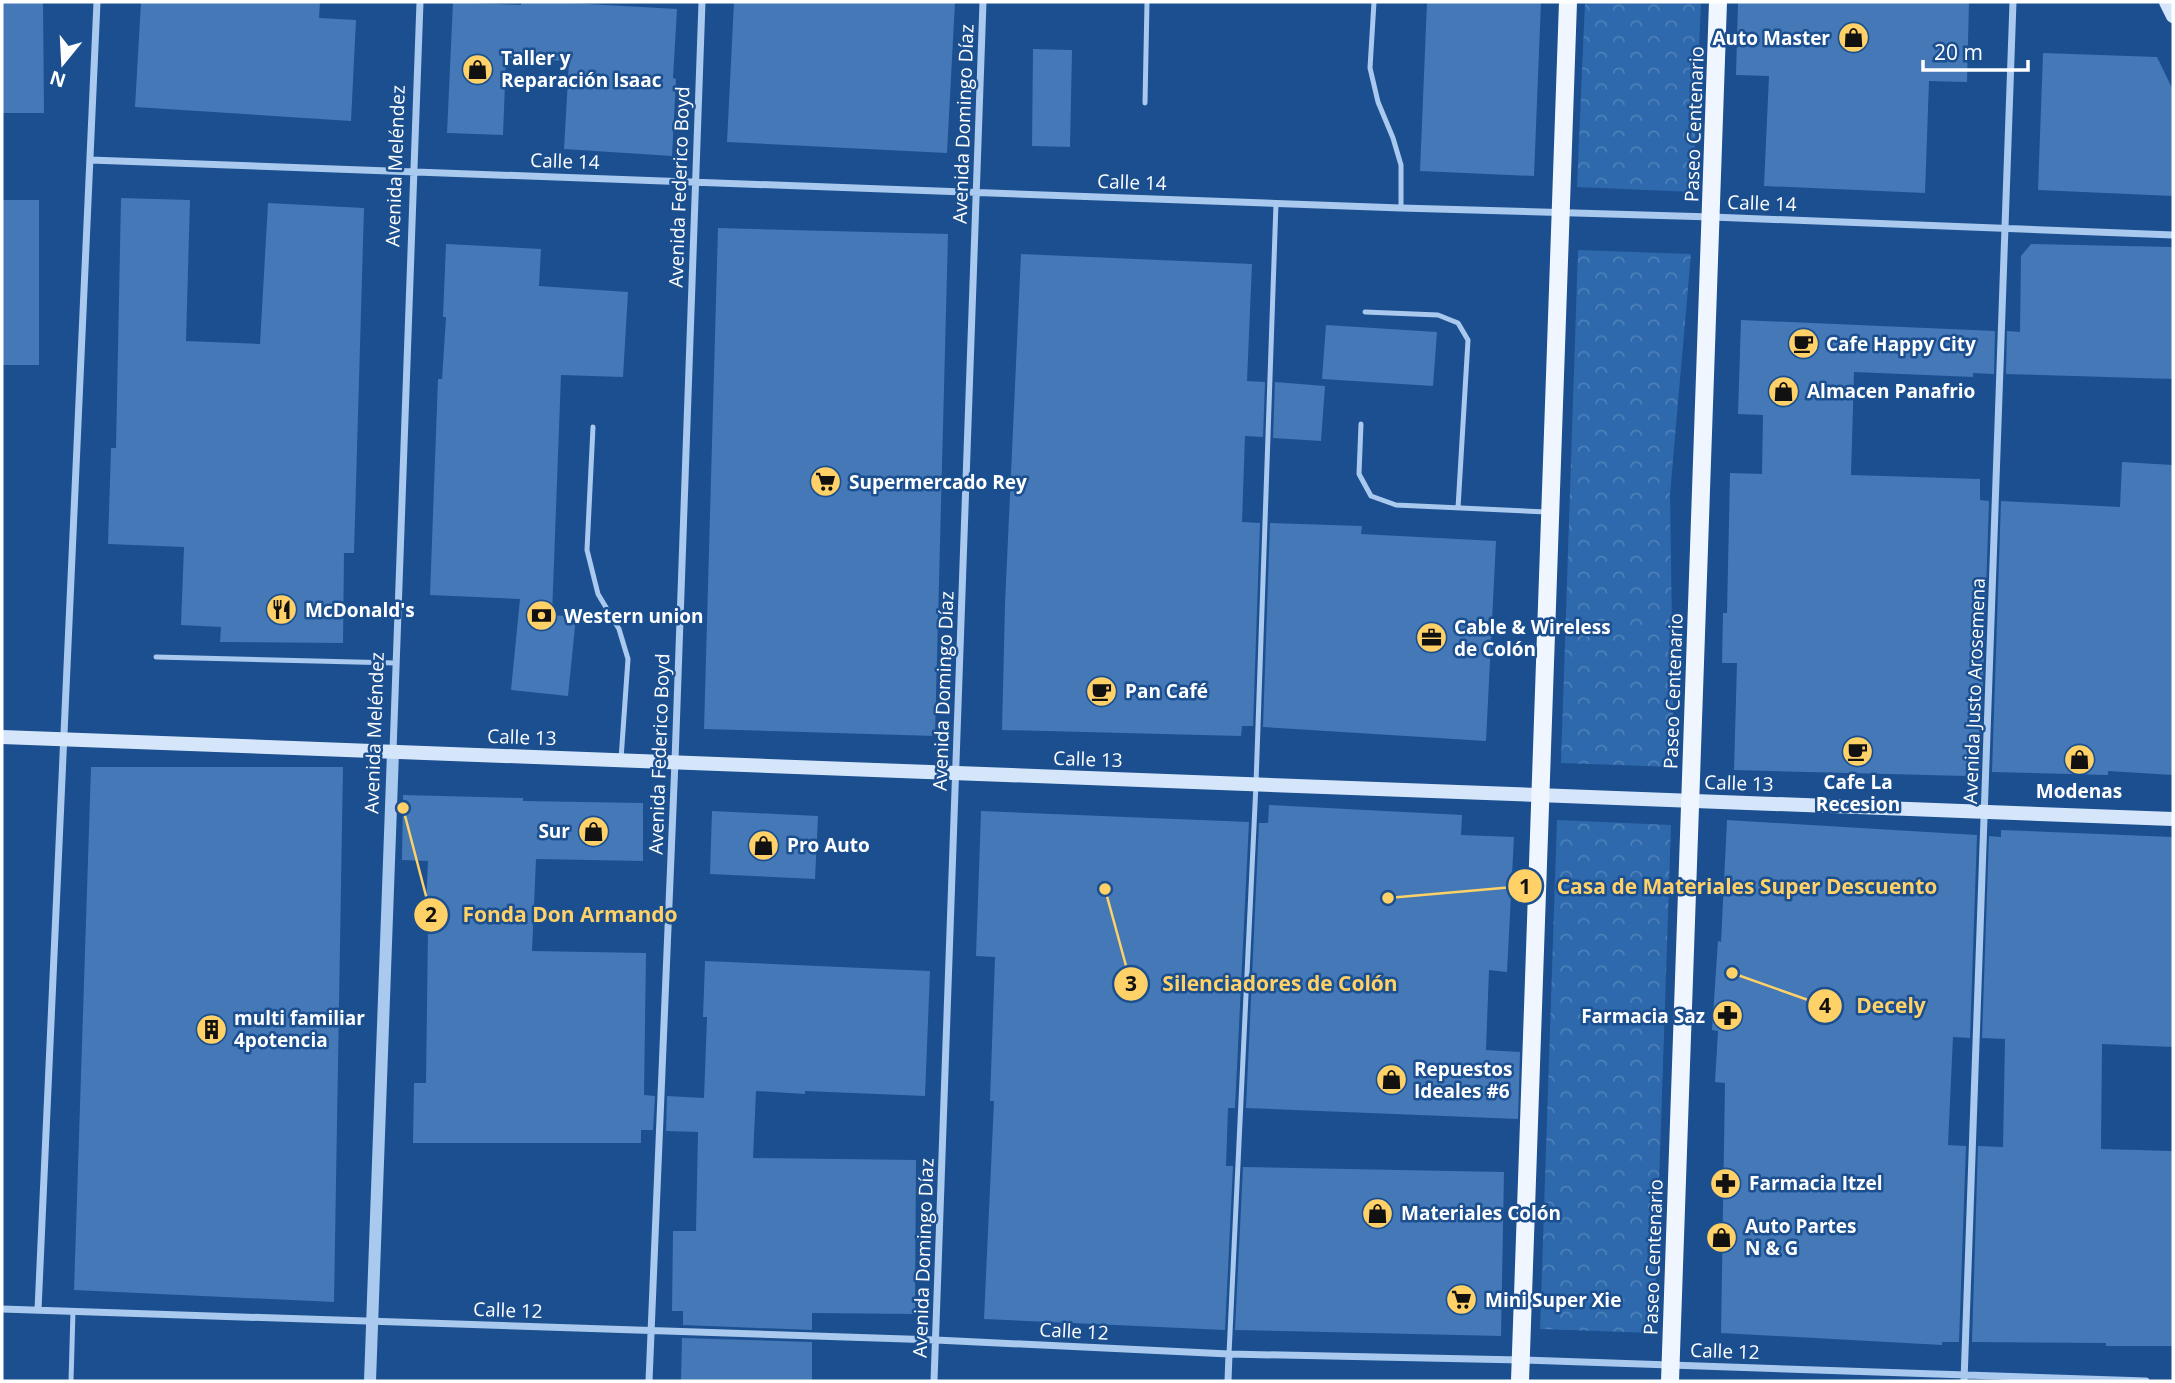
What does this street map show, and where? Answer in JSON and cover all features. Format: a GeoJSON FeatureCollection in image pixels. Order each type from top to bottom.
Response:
{"type":"FeatureCollection","features":[{"type":"Feature","properties":{"kind":"main road"},"geometry":{"type":"LineString","coordinates":[[1520,1381],[1568,2]]}},
{"type":"Feature","properties":{"kind":"main road","name":"Paseo Centenario"},"geometry":{"type":"LineString","coordinates":[[1670,1373],[1718,2]]}},
{"type":"Feature","properties":{"kind":"main road"},"geometry":{"type":"LineString","coordinates":[[2166,2],[2173,16]]}},
{"type":"Feature","properties":{"kind":"main road","name":"Calle 13"},"geometry":{"type":"LineString","coordinates":[[2,737],[2173,818]]}},
{"type":"Feature","properties":{"kind":"street"},"geometry":{"type":"LineString","coordinates":[[38,1310],[97,2]]}},
{"type":"Feature","properties":{"kind":"street","name":"Avenida Meléndez"},"geometry":{"type":"LineString","coordinates":[[370,1381],[420,2]]}},
{"type":"Feature","properties":{"kind":"street","name":"Avenida Federico Boyd"},"geometry":{"type":"LineString","coordinates":[[649,1381],[675,761],[702,2]]}},
{"type":"Feature","properties":{"kind":"street","name":"Avenida Domingo Díaz"},"geometry":{"type":"LineString","coordinates":[[934,1381],[984,2]]}},
{"type":"Feature","properties":{"kind":"street","name":"Avenida Justo Arosemena"},"geometry":{"type":"LineString","coordinates":[[1964,1378],[2013,2]]}},
{"type":"Feature","properties":{"kind":"street","name":"Calle 14"},"geometry":{"type":"LineString","coordinates":[[90,160],[1401,208],[1712,216],[2173,235]]}},
{"type":"Feature","properties":{"kind":"street","name":"Calle 12"},"geometry":{"type":"LineString","coordinates":[[2,1309],[936,1340],[1229,1354],[1521,1360],[1670,1373],[2146,1381]]}},
{"type":"Feature","properties":{"kind":"street"},"geometry":{"type":"LineString","coordinates":[[1228,1381],[1229,1354]]}},
{"type":"Feature","properties":{"kind":"lane"},"geometry":{"type":"LineString","coordinates":[[1145,103],[1147,2]]}},
{"type":"Feature","properties":{"kind":"lane"},"geometry":{"type":"LineString","coordinates":[[1374,2],[1370,68],[1378,102],[1394,138],[1401,165],[1401,208]]}},
{"type":"Feature","properties":{"kind":"lane"},"geometry":{"type":"LineString","coordinates":[[1229,1354],[1256,784],[1276,203]]}},
{"type":"Feature","properties":{"kind":"lane"},"geometry":{"type":"LineString","coordinates":[[1365,312],[1438,316],[1458,323],[1468,341],[1458,508]]}},
{"type":"Feature","properties":{"kind":"lane"},"geometry":{"type":"LineString","coordinates":[[1361,424],[1359,474],[1371,496],[1396,505],[1550,512]]}},
{"type":"Feature","properties":{"kind":"lane"},"geometry":{"type":"LineString","coordinates":[[593,426],[587,550],[598,594],[619,629],[628,659],[621,759]]}},
{"type":"Feature","properties":{"kind":"lane"},"geometry":{"type":"LineString","coordinates":[[156,657],[396,663]]}},
{"type":"Feature","properties":{"kind":"lane"},"geometry":{"type":"LineString","coordinates":[[71,1381],[73,1311]]}},
{"type":"Feature","properties":{"kind":"green space"},"geometry":{"type":"Polygon","coordinates":[[[1585,2],[1701,2],[1693,192],[1577,187],[1585,2]]]}},
{"type":"Feature","properties":{"kind":"green space"},"geometry":{"type":"Polygon","coordinates":[[[1578,250],[1691,254],[1670,494],[1674,767],[1561,763],[1578,250]]]}},
{"type":"Feature","properties":{"kind":"green space"},"geometry":{"type":"Polygon","coordinates":[[[1557,820],[1671,825],[1654,1333],[1540,1329],[1557,820]]]}},
{"type":"Feature","properties":{"kind":"building"},"geometry":{"type":"Polygon","coordinates":[[[2,2],[43,2],[44,113],[2,113],[2,2]]]}},
{"type":"Feature","properties":{"kind":"building"},"geometry":{"type":"Polygon","coordinates":[[[141,2],[320,2],[319,18],[356,20],[351,121],[135,107],[141,2]]]}},
{"type":"Feature","properties":{"kind":"building"},"geometry":{"type":"Polygon","coordinates":[[[453,2],[521,5],[521,2],[553,2],[677,9],[672,156],[564,149],[569,61],[506,58],[503,135],[447,133],[453,2]]]}},
{"type":"Feature","properties":{"kind":"building"},"geometry":{"type":"Polygon","coordinates":[[[734,2],[955,2],[947,153],[727,142],[734,2]]]}},
{"type":"Feature","properties":{"kind":"building"},"geometry":{"type":"Polygon","coordinates":[[[1427,2],[1541,2],[1534,176],[1420,171],[1427,2]]]}},
{"type":"Feature","properties":{"kind":"building"},"geometry":{"type":"Polygon","coordinates":[[[1738,2],[1969,2],[1967,82],[1929,81],[1925,193],[1764,186],[1769,76],[1736,75],[1738,2]]]}},
{"type":"Feature","properties":{"kind":"building"},"geometry":{"type":"Polygon","coordinates":[[[1033,49],[1072,50],[1070,147],[1032,146],[1033,49]]]}},
{"type":"Feature","properties":{"kind":"building"},"geometry":{"type":"Polygon","coordinates":[[[2043,53],[2157,57],[2173,90],[2173,196],[2038,190],[2043,53]]]}},
{"type":"Feature","properties":{"kind":"building"},"geometry":{"type":"Polygon","coordinates":[[[121,198],[190,200],[186,341],[260,344],[268,203],[364,208],[354,553],[344,553],[343,643],[220,642],[221,627],[181,625],[184,547],[108,544],[111,448],[116,448],[121,198]]]}},
{"type":"Feature","properties":{"kind":"building"},"geometry":{"type":"Polygon","coordinates":[[[2,200],[39,200],[39,365],[2,365],[2,200]]]}},
{"type":"Feature","properties":{"kind":"building","name":"Supermercado Rey"},"geometry":{"type":"Polygon","coordinates":[[[718,228],[948,234],[935,736],[704,729],[718,228]]]}},
{"type":"Feature","properties":{"kind":"building"},"geometry":{"type":"Polygon","coordinates":[[[446,244],[541,249],[539,286],[628,292],[623,377],[561,375],[552,615],[576,617],[568,696],[511,690],[520,599],[430,595],[438,379],[442,379],[446,317],[443,317],[446,244]]]}},
{"type":"Feature","properties":{"kind":"building"},"geometry":{"type":"Polygon","coordinates":[[[2031,244],[2173,247],[2173,379],[2006,374],[2007,331],[2020,332],[2021,256],[2031,244]]]}},
{"type":"Feature","properties":{"kind":"building"},"geometry":{"type":"Polygon","coordinates":[[[1021,254],[1252,264],[1247,381],[1265,382],[1263,437],[1245,436],[1242,522],[1260,523],[1253,726],[1242,726],[1241,736],[1002,730],[1021,254]]]}},
{"type":"Feature","properties":{"kind":"building"},"geometry":{"type":"Polygon","coordinates":[[[1741,320],[1995,331],[1994,374],[1973,373],[1973,377],[1854,372],[1851,475],[1980,479],[1980,500],[1989,501],[1980,772],[1966,772],[1966,776],[1734,770],[1737,663],[1722,663],[1723,613],[1727,613],[1730,473],[1762,474],[1763,415],[1738,414],[1741,320]]]}},
{"type":"Feature","properties":{"kind":"building"},"geometry":{"type":"Polygon","coordinates":[[[1326,325],[1437,332],[1433,386],[1322,379],[1326,325]]]}},
{"type":"Feature","properties":{"kind":"building"},"geometry":{"type":"Polygon","coordinates":[[[1275,382],[1325,386],[1321,441],[1273,438],[1275,382]]]}},
{"type":"Feature","properties":{"kind":"building"},"geometry":{"type":"Polygon","coordinates":[[[2122,462],[2173,465],[2173,775],[2108,771],[2108,775],[1992,772],[2001,501],[2120,507],[2122,462]]]}},
{"type":"Feature","properties":{"kind":"building"},"geometry":{"type":"Polygon","coordinates":[[[1270,523],[1362,526],[1361,534],[1496,541],[1486,741],[1263,727],[1270,523]]]}},
{"type":"Feature","properties":{"kind":"building","name":"multi familiar 4potencia"},"geometry":{"type":"Polygon","coordinates":[[[91,767],[343,767],[334,1302],[74,1290],[91,767]]]}},
{"type":"Feature","properties":{"kind":"building"},"geometry":{"type":"Polygon","coordinates":[[[403,795],[643,803],[643,861],[536,859],[532,951],[646,953],[644,1095],[655,1096],[653,1130],[641,1130],[641,1143],[413,1143],[414,1083],[426,1083],[428,928],[425,928],[428,861],[402,860],[403,795]]]}},
{"type":"Feature","properties":{"kind":"building"},"geometry":{"type":"Polygon","coordinates":[[[1269,805],[1462,815],[1461,835],[1514,837],[1507,972],[1489,970],[1486,1050],[1520,1052],[1518,1119],[1246,1108],[1259,823],[1268,823],[1269,805]]]}},
{"type":"Feature","properties":{"kind":"building","name":"Pro Auto"},"geometry":{"type":"Polygon","coordinates":[[[712,811],[818,816],[815,879],[710,874],[712,811]]]}},
{"type":"Feature","properties":{"kind":"building"},"geometry":{"type":"Polygon","coordinates":[[[981,811],[1249,822],[1235,1108],[1228,1108],[1226,1166],[1233,1166],[1225,1330],[984,1319],[994,1101],[990,1101],[995,957],[976,956],[981,811]]]}},
{"type":"Feature","properties":{"kind":"building"},"geometry":{"type":"Polygon","coordinates":[[[1727,820],[1977,835],[1970,1038],[1953,1037],[1948,1145],[1966,1146],[1959,1342],[1942,1342],[1942,1345],[1721,1333],[1725,1083],[1715,1082],[1718,1031],[1712,1030],[1718,941],[1721,942],[1727,820]]]}},
{"type":"Feature","properties":{"kind":"building"},"geometry":{"type":"Polygon","coordinates":[[[2001,830],[2173,837],[2173,1047],[2102,1044],[2101,1149],[2173,1151],[2173,1346],[1972,1342],[1978,1146],[2003,1147],[2005,1039],[1982,1038],[1989,836],[2001,837],[2001,830]]]}},
{"type":"Feature","properties":{"kind":"building"},"geometry":{"type":"Polygon","coordinates":[[[705,961],[930,971],[925,1096],[756,1091],[753,1158],[916,1160],[915,1314],[812,1313],[812,1330],[683,1325],[683,1311],[672,1311],[673,1231],[696,1231],[698,1132],[666,1131],[667,1096],[704,1098],[707,1017],[703,1017],[705,961]]]}},
{"type":"Feature","properties":{"kind":"building"},"geometry":{"type":"Polygon","coordinates":[[[1243,1167],[1504,1172],[1501,1336],[1235,1330],[1243,1167]]]}},
{"type":"Feature","properties":{"kind":"building"},"geometry":{"type":"Polygon","coordinates":[[[682,1338],[812,1342],[812,1381],[681,1381],[682,1338]]]}},
{"type":"Feature","properties":{"kind":"place","name":"Auto Master"},"geometry":{"type":"Point","coordinates":[1853,38]}},
{"type":"Feature","properties":{"kind":"place","name":"Taller y Reparación Isaac"},"geometry":{"type":"Point","coordinates":[478,69]}},
{"type":"Feature","properties":{"kind":"place","name":"Cafe Happy City"},"geometry":{"type":"Point","coordinates":[1803,344]}},
{"type":"Feature","properties":{"kind":"place","name":"Almacen Panafrio"},"geometry":{"type":"Point","coordinates":[1784,391]}},
{"type":"Feature","properties":{"kind":"place","name":"Supermercado Rey"},"geometry":{"type":"Point","coordinates":[826,482]}},
{"type":"Feature","properties":{"kind":"place","name":"McDonald's"},"geometry":{"type":"Point","coordinates":[282,610]}},
{"type":"Feature","properties":{"kind":"place","name":"Western union"},"geometry":{"type":"Point","coordinates":[541,616]}},
{"type":"Feature","properties":{"kind":"place","name":"Cable & Wireless de Colón"},"geometry":{"type":"Point","coordinates":[1431,638]}},
{"type":"Feature","properties":{"kind":"place","name":"Pan Café"},"geometry":{"type":"Point","coordinates":[1102,691]}},
{"type":"Feature","properties":{"kind":"place","name":"Cafe La Recesion"},"geometry":{"type":"Point","coordinates":[1858,751]}},
{"type":"Feature","properties":{"kind":"place","name":"Modenas"},"geometry":{"type":"Point","coordinates":[2079,760]}},
{"type":"Feature","properties":{"kind":"place","name":"Fonda Don Armando"},"geometry":{"type":"Point","coordinates":[403,808]}},
{"type":"Feature","properties":{"kind":"place","name":"Sur"},"geometry":{"type":"Point","coordinates":[593,831]}},
{"type":"Feature","properties":{"kind":"place","name":"Pro Auto"},"geometry":{"type":"Point","coordinates":[764,845]}},
{"type":"Feature","properties":{"kind":"place","name":"Silenciadores de Colón"},"geometry":{"type":"Point","coordinates":[1105,889]}},
{"type":"Feature","properties":{"kind":"place","name":"Casa de Materiales Super Descuento"},"geometry":{"type":"Point","coordinates":[1388,898]}},
{"type":"Feature","properties":{"kind":"place","name":"Decely"},"geometry":{"type":"Point","coordinates":[1732,973]}},
{"type":"Feature","properties":{"kind":"place","name":"Farmacia Saz"},"geometry":{"type":"Point","coordinates":[1728,1016]}},
{"type":"Feature","properties":{"kind":"place","name":"multi familiar 4potencia"},"geometry":{"type":"Point","coordinates":[211,1029]}},
{"type":"Feature","properties":{"kind":"place","name":"Repuestos Ideales #6"},"geometry":{"type":"Point","coordinates":[1391,1080]}},
{"type":"Feature","properties":{"kind":"place","name":"Farmacia Itzel"},"geometry":{"type":"Point","coordinates":[1726,1183]}},
{"type":"Feature","properties":{"kind":"place","name":"Materiales Colón"},"geometry":{"type":"Point","coordinates":[1378,1213]}},
{"type":"Feature","properties":{"kind":"place","name":"Auto Partes N & G"},"geometry":{"type":"Point","coordinates":[1722,1237]}},
{"type":"Feature","properties":{"kind":"place","name":"Mini Super Xie"},"geometry":{"type":"Point","coordinates":[1462,1300]}}]}
